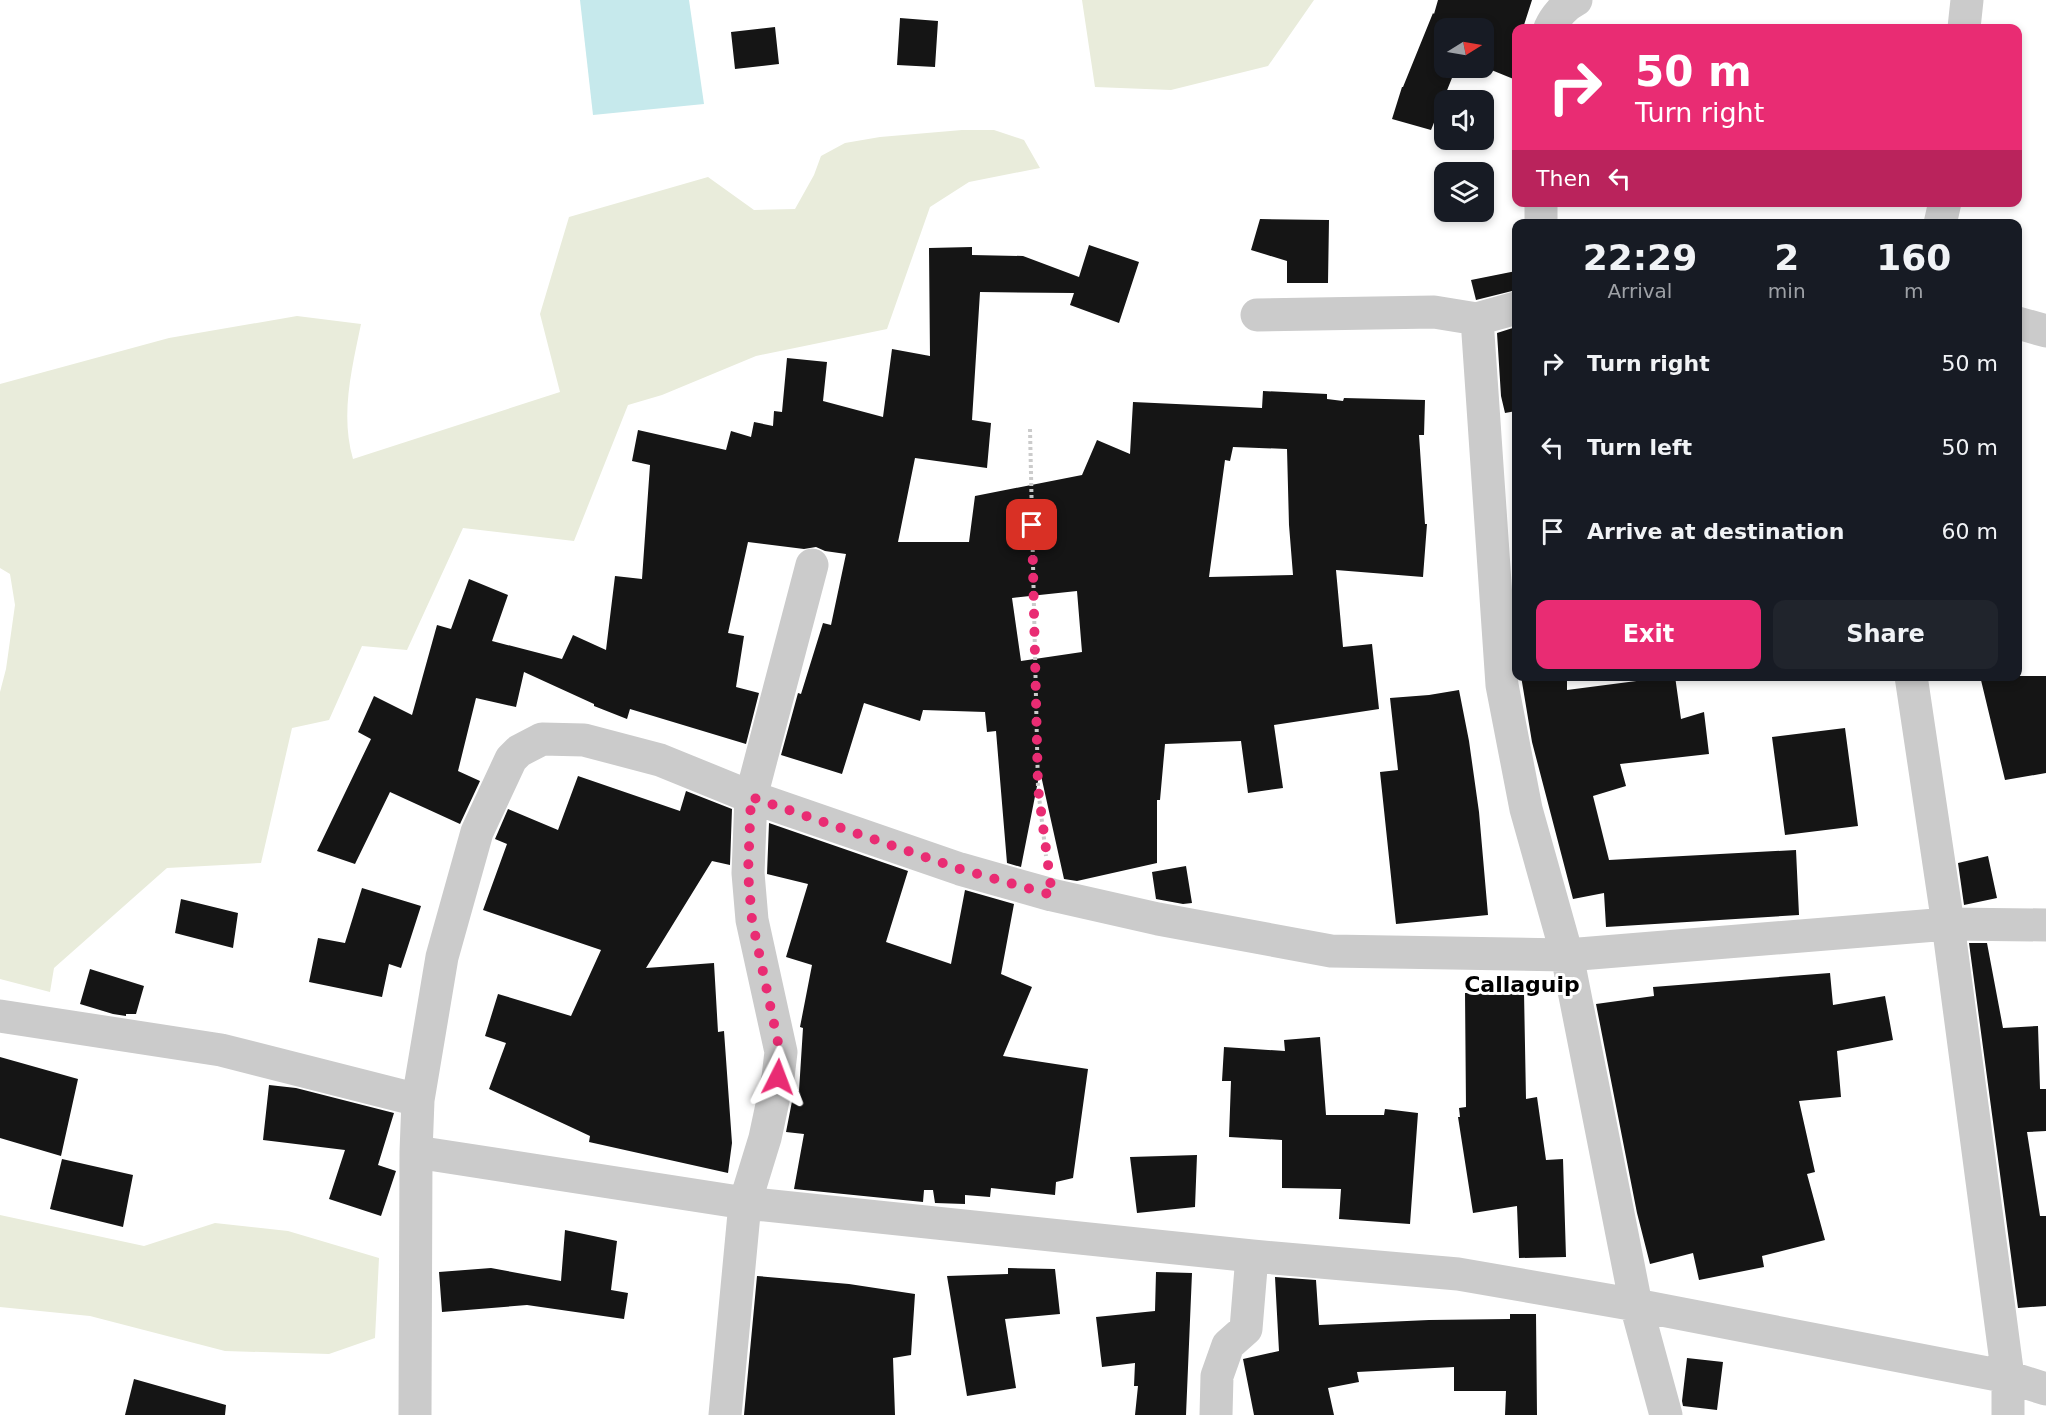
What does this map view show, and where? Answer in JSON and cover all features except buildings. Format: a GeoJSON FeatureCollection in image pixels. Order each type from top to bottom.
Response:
{"type":"FeatureCollection","features":[{"type":"Feature","properties":{"kind":"street"},"geometry":{"type":"LineString","coordinates":[[1552,24],[1570,3],[1576,0]]}},
{"type":"Feature","properties":{"kind":"street"},"geometry":{"type":"LineString","coordinates":[[1964,24],[1967,0]]}},
{"type":"Feature","properties":{"kind":"street"},"geometry":{"type":"LineString","coordinates":[[1257,315],[1434,312],[1477,319],[1512,309]]}},
{"type":"Feature","properties":{"kind":"street"},"geometry":{"type":"LineString","coordinates":[[1477,319],[1502,685],[1526,809],[1567,955],[1636,1305],[1666,1415]]}},
{"type":"Feature","properties":{"kind":"street"},"geometry":{"type":"LineString","coordinates":[[2022,324],[2046,331]]}},
{"type":"Feature","properties":{"kind":"street"},"geometry":{"type":"LineString","coordinates":[[725,1415],[745,1203],[765,1138],[778,1077],[780,1052],[752,920],[748,873],[751,797],[812,565]]}},
{"type":"Feature","properties":{"kind":"street"},"geometry":{"type":"LineString","coordinates":[[1912,681],[2008,1377],[2008,1415]]}},
{"type":"Feature","properties":{"kind":"street"},"geometry":{"type":"LineString","coordinates":[[415,1415],[418,1100],[442,957],[477,832],[511,759],[519,751],[542,739],[584,740],[660,760],[751,797],[960,869],[1052,895],[1158,920],[1331,951],[1567,955],[1947,924],[2046,925]]}},
{"type":"Feature","properties":{"kind":"street"},"geometry":{"type":"LineString","coordinates":[[0,1016],[221,1050],[418,1100]]}},
{"type":"Feature","properties":{"kind":"street"},"geometry":{"type":"LineString","coordinates":[[416,1152],[745,1203],[1252,1256],[1458,1274],[1636,1305],[2008,1377],[2046,1389]]}},
{"type":"Feature","properties":{"kind":"street"},"geometry":{"type":"LineString","coordinates":[[1216,1415],[1217,1376],[1228,1345],[1246,1329],[1252,1256]]}},
{"type":"Feature","properties":{"kind":"path"},"geometry":{"type":"LineString","coordinates":[[1030,429],[1038,788],[1052,895]]}},
{"type":"Feature","properties":{"kind":"green space"},"geometry":{"type":"Polygon","coordinates":[[[1082,0],[1314,0],[1268,66],[1171,90],[1095,87],[1082,0]]]}},
{"type":"Feature","properties":{"kind":"green space"},"geometry":{"type":"Polygon","coordinates":[[[962,130],[994,130],[1024,140],[1040,168],[969,182],[930,207],[887,329],[756,356],[662,395],[628,405],[574,541],[463,528],[407,650],[362,646],[329,720],[292,728],[261,863],[167,868],[54,968],[50,992],[0,979],[0,692],[6,669],[15,605],[10,574],[0,568],[0,384],[169,338],[297,316],[361,324],[347,409],[349,442],[353,459],[560,392],[540,314],[569,217],[708,177],[754,210],[795,209],[814,175],[821,156],[845,143],[880,137],[962,130]]]}},
{"type":"Feature","properties":{"kind":"green space"},"geometry":{"type":"Polygon","coordinates":[[[0,1215],[144,1246],[215,1223],[288,1231],[379,1258],[375,1338],[329,1354],[225,1351],[90,1316],[0,1307],[0,1215]]]}},
{"type":"Feature","properties":{"kind":"water"},"geometry":{"type":"Polygon","coordinates":[[[580,0],[689,0],[704,104],[593,115],[580,0]]]}},
{"type":"Feature","properties":{"kind":"district","name":"Callaguip"},"geometry":{"type":"Point","coordinates":[1522,984]}},
{"type":"Feature","properties":{"kind":"route"},"geometry":{"type":"LineString","coordinates":[[778,1077],[780,1052],[752,920],[748,873],[751,797],[960,869],[1052,895],[1038,788],[1032,525]]}}]}
